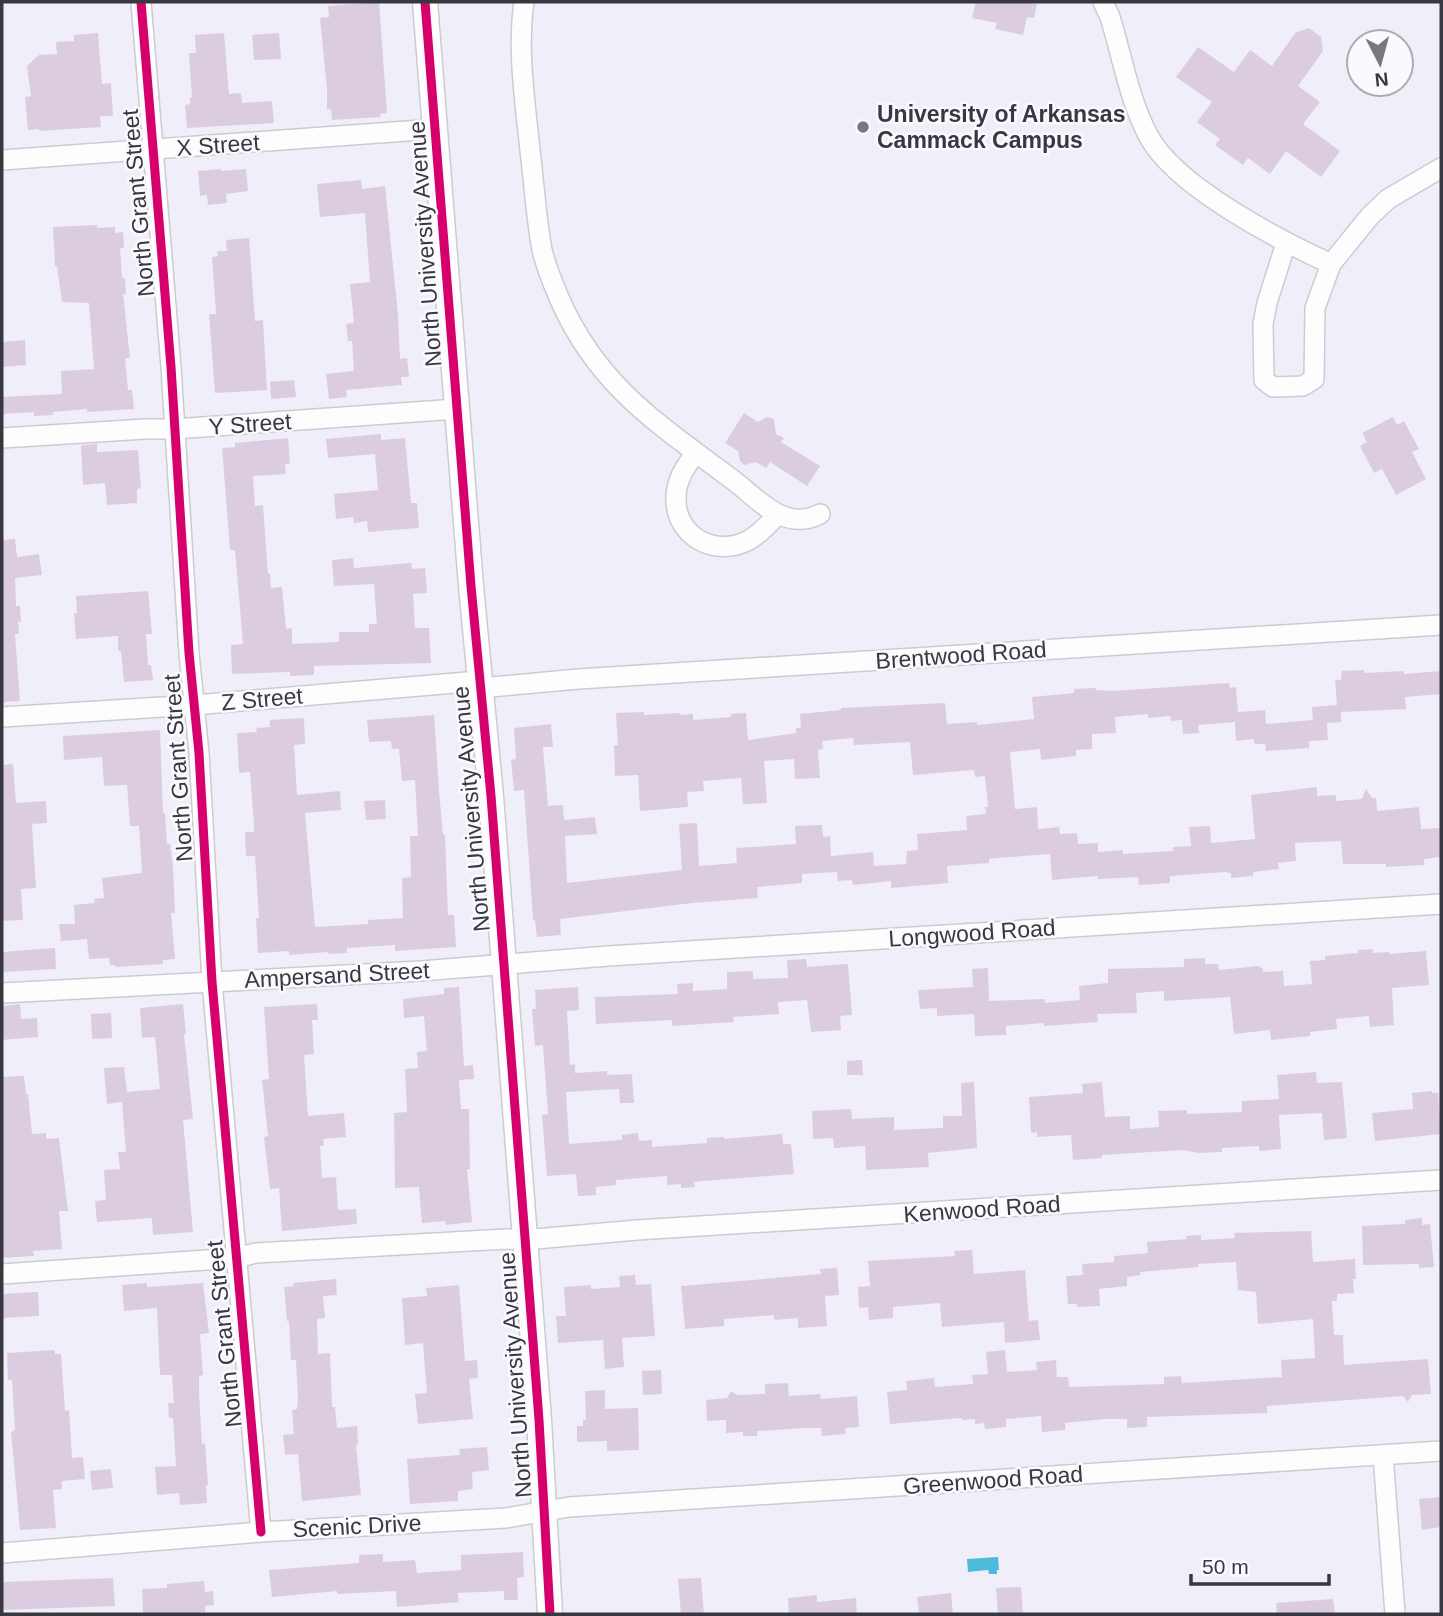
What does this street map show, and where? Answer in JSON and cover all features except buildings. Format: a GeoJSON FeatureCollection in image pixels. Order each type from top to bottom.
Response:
{"type":"FeatureCollection","features":[{"type":"Feature","properties":{"kind":"street","name":"North Grant Street"},"geometry":{"type":"LineString","coordinates":[[141,2],[171,367],[212,982],[261,1532]]}},
{"type":"Feature","properties":{"kind":"street","name":"North University Avenue"},"geometry":{"type":"LineString","coordinates":[[425,2],[504,965],[550,1614]]}},
{"type":"Feature","properties":{"kind":"street"},"geometry":{"type":"LineString","coordinates":[[524,2],[522,67],[536,208],[543,252],[571,325],[601,370],[632,402],[695,454],[778,515],[798,521],[820,514]]}},
{"type":"Feature","properties":{"kind":"street"},"geometry":{"type":"LineString","coordinates":[[1103,2],[1142,122],[1158,152],[1197,186],[1261,229],[1331,264]]}},
{"type":"Feature","properties":{"kind":"street","name":"X Street"},"geometry":{"type":"LineString","coordinates":[[2,160],[435,130]]}},
{"type":"Feature","properties":{"kind":"street"},"geometry":{"type":"LineString","coordinates":[[1286,243],[1267,303],[1261,335],[1264,380],[1273,387],[1303,386],[1314,379],[1315,308],[1331,264],[1370,216],[1388,199],[1441,168]]}},
{"type":"Feature","properties":{"kind":"street","name":"Y Street"},"geometry":{"type":"LineString","coordinates":[[2,438],[457,409]]}},
{"type":"Feature","properties":{"kind":"street"},"geometry":{"type":"LineString","coordinates":[[695,454],[680,477],[676,497],[679,518],[703,544],[724,548],[737,545],[758,534],[778,515]]}},
{"type":"Feature","properties":{"kind":"street","name":"Brentwood Road"},"geometry":{"type":"LineString","coordinates":[[480,684],[1441,625]]}},
{"type":"Feature","properties":{"kind":"street","name":"Z Street"},"geometry":{"type":"LineString","coordinates":[[2,717],[480,684]]}},
{"type":"Feature","properties":{"kind":"street","name":"Longwood Road"},"geometry":{"type":"LineString","coordinates":[[504,965],[608,956],[1441,904]]}},
{"type":"Feature","properties":{"kind":"street","name":"Ampersand Street"},"geometry":{"type":"LineString","coordinates":[[2,993],[504,965]]}},
{"type":"Feature","properties":{"kind":"street","name":"Kenwood Road"},"geometry":{"type":"LineString","coordinates":[[2,1274],[236,1258],[256,1254],[492,1239],[524,1240],[638,1230],[1441,1180]]}},
{"type":"Feature","properties":{"kind":"street","name":"Greenwood Road"},"geometry":{"type":"LineString","coordinates":[[544,1511],[811,1490],[1441,1451]]}},
{"type":"Feature","properties":{"kind":"street"},"geometry":{"type":"LineString","coordinates":[[1383,1455],[1395,1614]]}},
{"type":"Feature","properties":{"kind":"street","name":"Scenic Drive"},"geometry":{"type":"LineString","coordinates":[[2,1553],[261,1532],[506,1518],[544,1511]]}},
{"type":"Feature","properties":{"kind":"water"},"geometry":{"type":"Polygon","coordinates":[[[998,1557],[997,1574],[989,1574],[988,1570],[968,1572],[967,1559],[998,1557]]]}},
{"type":"Feature","properties":{"kind":"cycle path"},"geometry":{"type":"LineString","coordinates":[[141,2],[171,367],[189,653],[199,753],[212,982],[261,1532]]}},
{"type":"Feature","properties":{"kind":"cycle path"},"geometry":{"type":"LineString","coordinates":[[425,2],[471,586],[491,796],[539,1420],[550,1614]]}},
{"type":"Feature","properties":{"kind":"place","name":"University of Arkansas Cammack Campus"},"geometry":{"type":"Point","coordinates":[863,127]}}]}
